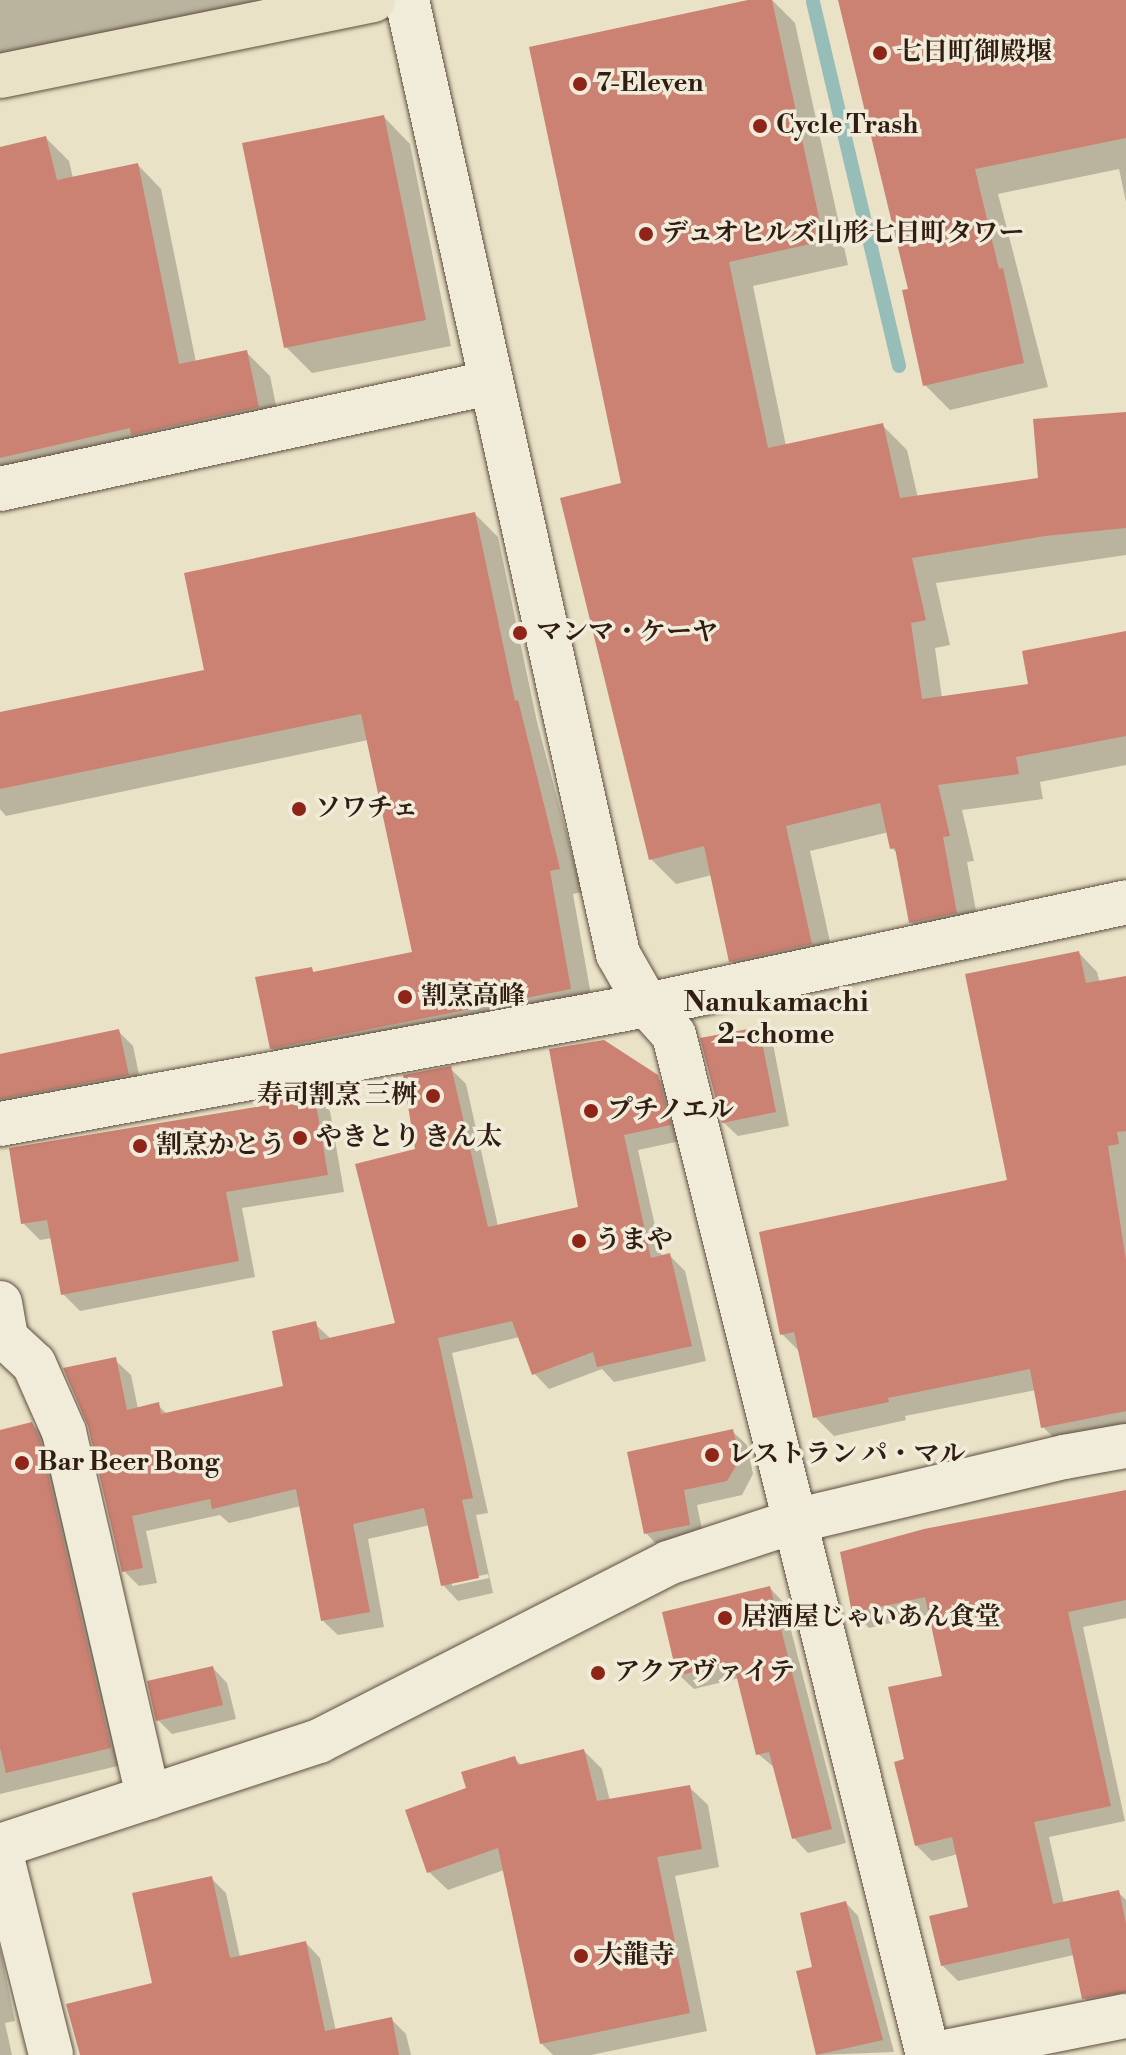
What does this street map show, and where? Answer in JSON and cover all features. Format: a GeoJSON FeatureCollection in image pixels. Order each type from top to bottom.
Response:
{"type":"FeatureCollection","features":[{"type":"Feature","properties":{"kind":"highway"},"geometry":{"type":"LineString","coordinates":[[0,76],[373,0]]}},
{"type":"Feature","properties":{"kind":"street"},"geometry":{"type":"LineString","coordinates":[[407,0],[489,383],[618,954],[647,1005],[674,1035],[929,2055],[1126,2016]]}},
{"type":"Feature","properties":{"kind":"street"},"geometry":{"type":"LineString","coordinates":[[0,489],[489,383]]}},
{"type":"Feature","properties":{"kind":"street"},"geometry":{"type":"LineString","coordinates":[[0,1124],[647,1005],[1126,902]]}},
{"type":"Feature","properties":{"kind":"street"},"geometry":{"type":"LineString","coordinates":[[2,1328],[34,1364],[64,1432],[148,1797]]}},
{"type":"Feature","properties":{"kind":"street"},"geometry":{"type":"LineString","coordinates":[[51,2055],[0,1848],[319,1741],[668,1563],[795,1521],[1064,1457],[1126,1446]]}},
{"type":"Feature","properties":{"kind":"building"},"geometry":{"type":"Polygon","coordinates":[[[748,0],[772,0],[824,241],[729,262],[768,448],[883,423],[900,498],[1038,478],[1033,419],[1126,412],[1126,528],[1045,536],[912,558],[926,620],[911,623],[922,699],[1028,684],[1022,651],[1126,631],[1126,736],[1016,757],[1019,774],[938,785],[950,836],[943,837],[957,913],[909,923],[895,848],[890,849],[880,803],[786,826],[812,944],[729,962],[704,846],[649,860],[560,498],[621,483],[529,47],[748,0]]]}},
{"type":"Feature","properties":{"kind":"building"},"geometry":{"type":"Polygon","coordinates":[[[838,0],[1126,0],[1126,138],[975,169],[999,269],[1003,268],[1024,363],[923,386],[902,290],[908,289],[838,0]]]}},
{"type":"Feature","properties":{"kind":"building"},"geometry":{"type":"Polygon","coordinates":[[[384,115],[426,320],[284,348],[242,143],[384,115]]]}},
{"type":"Feature","properties":{"kind":"building"},"geometry":{"type":"Polygon","coordinates":[[[46,136],[57,180],[138,163],[179,364],[247,350],[259,407],[131,435],[130,428],[0,458],[0,147],[46,136]]]}},
{"type":"Feature","properties":{"kind":"building"},"geometry":{"type":"Polygon","coordinates":[[[475,512],[515,701],[518,700],[560,869],[550,871],[571,989],[270,1049],[255,977],[312,967],[313,972],[412,952],[361,714],[0,789],[0,712],[204,670],[184,573],[475,512]]]}},
{"type":"Feature","properties":{"kind":"building"},"geometry":{"type":"Polygon","coordinates":[[[1079,951],[1086,983],[1126,976],[1126,1131],[1117,1132],[1119,1144],[1108,1146],[1126,1260],[1126,1411],[1041,1428],[1030,1369],[888,1398],[889,1402],[813,1418],[794,1332],[780,1335],[759,1232],[1007,1180],[965,974],[1079,951]]]}},
{"type":"Feature","properties":{"kind":"building"},"geometry":{"type":"Polygon","coordinates":[[[759,1027],[776,1112],[722,1123],[700,1038],[759,1027]]]}},
{"type":"Feature","properties":{"kind":"building"},"geometry":{"type":"Polygon","coordinates":[[[119,1029],[129,1075],[0,1099],[0,1054],[119,1029]]]}},
{"type":"Feature","properties":{"kind":"building"},"geometry":{"type":"Polygon","coordinates":[[[604,1040],[658,1075],[671,1125],[624,1135],[651,1258],[670,1253],[692,1346],[597,1367],[593,1352],[532,1375],[512,1321],[438,1338],[473,1498],[462,1500],[479,1578],[441,1586],[424,1508],[353,1524],[370,1612],[321,1621],[296,1489],[212,1509],[210,1499],[132,1516],[143,1568],[122,1572],[88,1426],[63,1368],[116,1357],[127,1410],[159,1402],[161,1414],[283,1386],[272,1331],[316,1321],[320,1340],[395,1323],[355,1164],[415,1149],[403,1075],[451,1066],[488,1227],[578,1207],[549,1049],[604,1040]]]}},
{"type":"Feature","properties":{"kind":"building"},"geometry":{"type":"Polygon","coordinates":[[[314,1092],[328,1175],[226,1192],[239,1261],[61,1295],[47,1220],[21,1224],[9,1148],[268,1105],[268,1101],[314,1092]]]}},
{"type":"Feature","properties":{"kind":"building"},"geometry":{"type":"Polygon","coordinates":[[[32,1422],[40,1440],[111,1748],[6,1773],[0,1748],[0,1430],[32,1422]]]}},
{"type":"Feature","properties":{"kind":"building"},"geometry":{"type":"Polygon","coordinates":[[[733,1429],[740,1459],[727,1481],[684,1490],[690,1525],[644,1534],[627,1452],[733,1429]]]}},
{"type":"Feature","properties":{"kind":"building"},"geometry":{"type":"Polygon","coordinates":[[[1126,1490],[1126,1600],[1068,1612],[1111,1806],[1034,1822],[1053,1904],[1119,1890],[1126,1924],[1126,1992],[1082,1999],[1069,1938],[941,1966],[929,1916],[968,1907],[952,1837],[915,1846],[894,1762],[904,1759],[888,1687],[942,1676],[925,1597],[852,1613],[840,1552],[924,1529],[1126,1490]]]}},
{"type":"Feature","properties":{"kind":"building"},"geometry":{"type":"Polygon","coordinates":[[[770,1586],[832,1829],[792,1839],[769,1752],[756,1755],[733,1662],[677,1676],[662,1612],[770,1586]]]}},
{"type":"Feature","properties":{"kind":"building"},"geometry":{"type":"Polygon","coordinates":[[[213,1666],[223,1705],[156,1721],[147,1681],[213,1666]]]}},
{"type":"Feature","properties":{"kind":"building"},"geometry":{"type":"Polygon","coordinates":[[[584,1749],[597,1801],[690,1785],[702,1849],[657,1857],[690,2013],[540,2044],[498,1848],[427,1873],[405,1810],[466,1788],[461,1772],[515,1756],[518,1765],[584,1749]]]}},
{"type":"Feature","properties":{"kind":"building"},"geometry":{"type":"Polygon","coordinates":[[[212,1876],[230,1958],[306,1941],[325,2031],[392,2017],[399,2055],[80,2055],[66,2004],[152,1983],[132,1893],[212,1876]]]}},
{"type":"Feature","properties":{"kind":"building"},"geometry":{"type":"Polygon","coordinates":[[[846,1901],[883,2040],[816,2055],[796,1971],[812,1967],[800,1913],[846,1901]]]}},
{"type":"Feature","properties":{"kind":"waterway"},"geometry":{"type":"LineString","coordinates":[[813,2],[899,366]]}},
{"type":"Feature","properties":{"kind":"place","name":"七日町御殿堰"},"geometry":{"type":"Point","coordinates":[880,53]}},
{"type":"Feature","properties":{"kind":"place","name":"7-Eleven"},"geometry":{"type":"Point","coordinates":[580,84]}},
{"type":"Feature","properties":{"kind":"place","name":"Cycle Trash"},"geometry":{"type":"Point","coordinates":[760,126]}},
{"type":"Feature","properties":{"kind":"place","name":"デュオヒルズ山形七日町タワー"},"geometry":{"type":"Point","coordinates":[646,234]}},
{"type":"Feature","properties":{"kind":"place","name":"マンマ・ケーヤ"},"geometry":{"type":"Point","coordinates":[520,633]}},
{"type":"Feature","properties":{"kind":"place","name":"ソワチェ"},"geometry":{"type":"Point","coordinates":[299,809]}},
{"type":"Feature","properties":{"kind":"place","name":"割烹高峰"},"geometry":{"type":"Point","coordinates":[405,997]}},
{"type":"Feature","properties":{"kind":"place","name":"寿司割烹 三桝"},"geometry":{"type":"Point","coordinates":[433,1096]}},
{"type":"Feature","properties":{"kind":"place","name":"プチノエル"},"geometry":{"type":"Point","coordinates":[591,1111]}},
{"type":"Feature","properties":{"kind":"place","name":"やきとり きん太"},"geometry":{"type":"Point","coordinates":[300,1138]}},
{"type":"Feature","properties":{"kind":"place","name":"割烹かとう"},"geometry":{"type":"Point","coordinates":[140,1146]}},
{"type":"Feature","properties":{"kind":"place","name":"うまや"},"geometry":{"type":"Point","coordinates":[579,1241]}},
{"type":"Feature","properties":{"kind":"place","name":"レストラン パ・マル"},"geometry":{"type":"Point","coordinates":[712,1455]}},
{"type":"Feature","properties":{"kind":"place","name":"Bar Beer Bong"},"geometry":{"type":"Point","coordinates":[22,1463]}},
{"type":"Feature","properties":{"kind":"place","name":"居酒屋じゃいあん食堂"},"geometry":{"type":"Point","coordinates":[725,1618]}},
{"type":"Feature","properties":{"kind":"place","name":"アクアヴァイテ"},"geometry":{"type":"Point","coordinates":[598,1673]}},
{"type":"Feature","properties":{"kind":"place","name":"大龍寺"},"geometry":{"type":"Point","coordinates":[581,1956]}},
{"type":"Feature","properties":{"kind":"district","name":"Nanukamachi 2-chome"},"geometry":{"type":"Point","coordinates":[776,1019]}}]}
